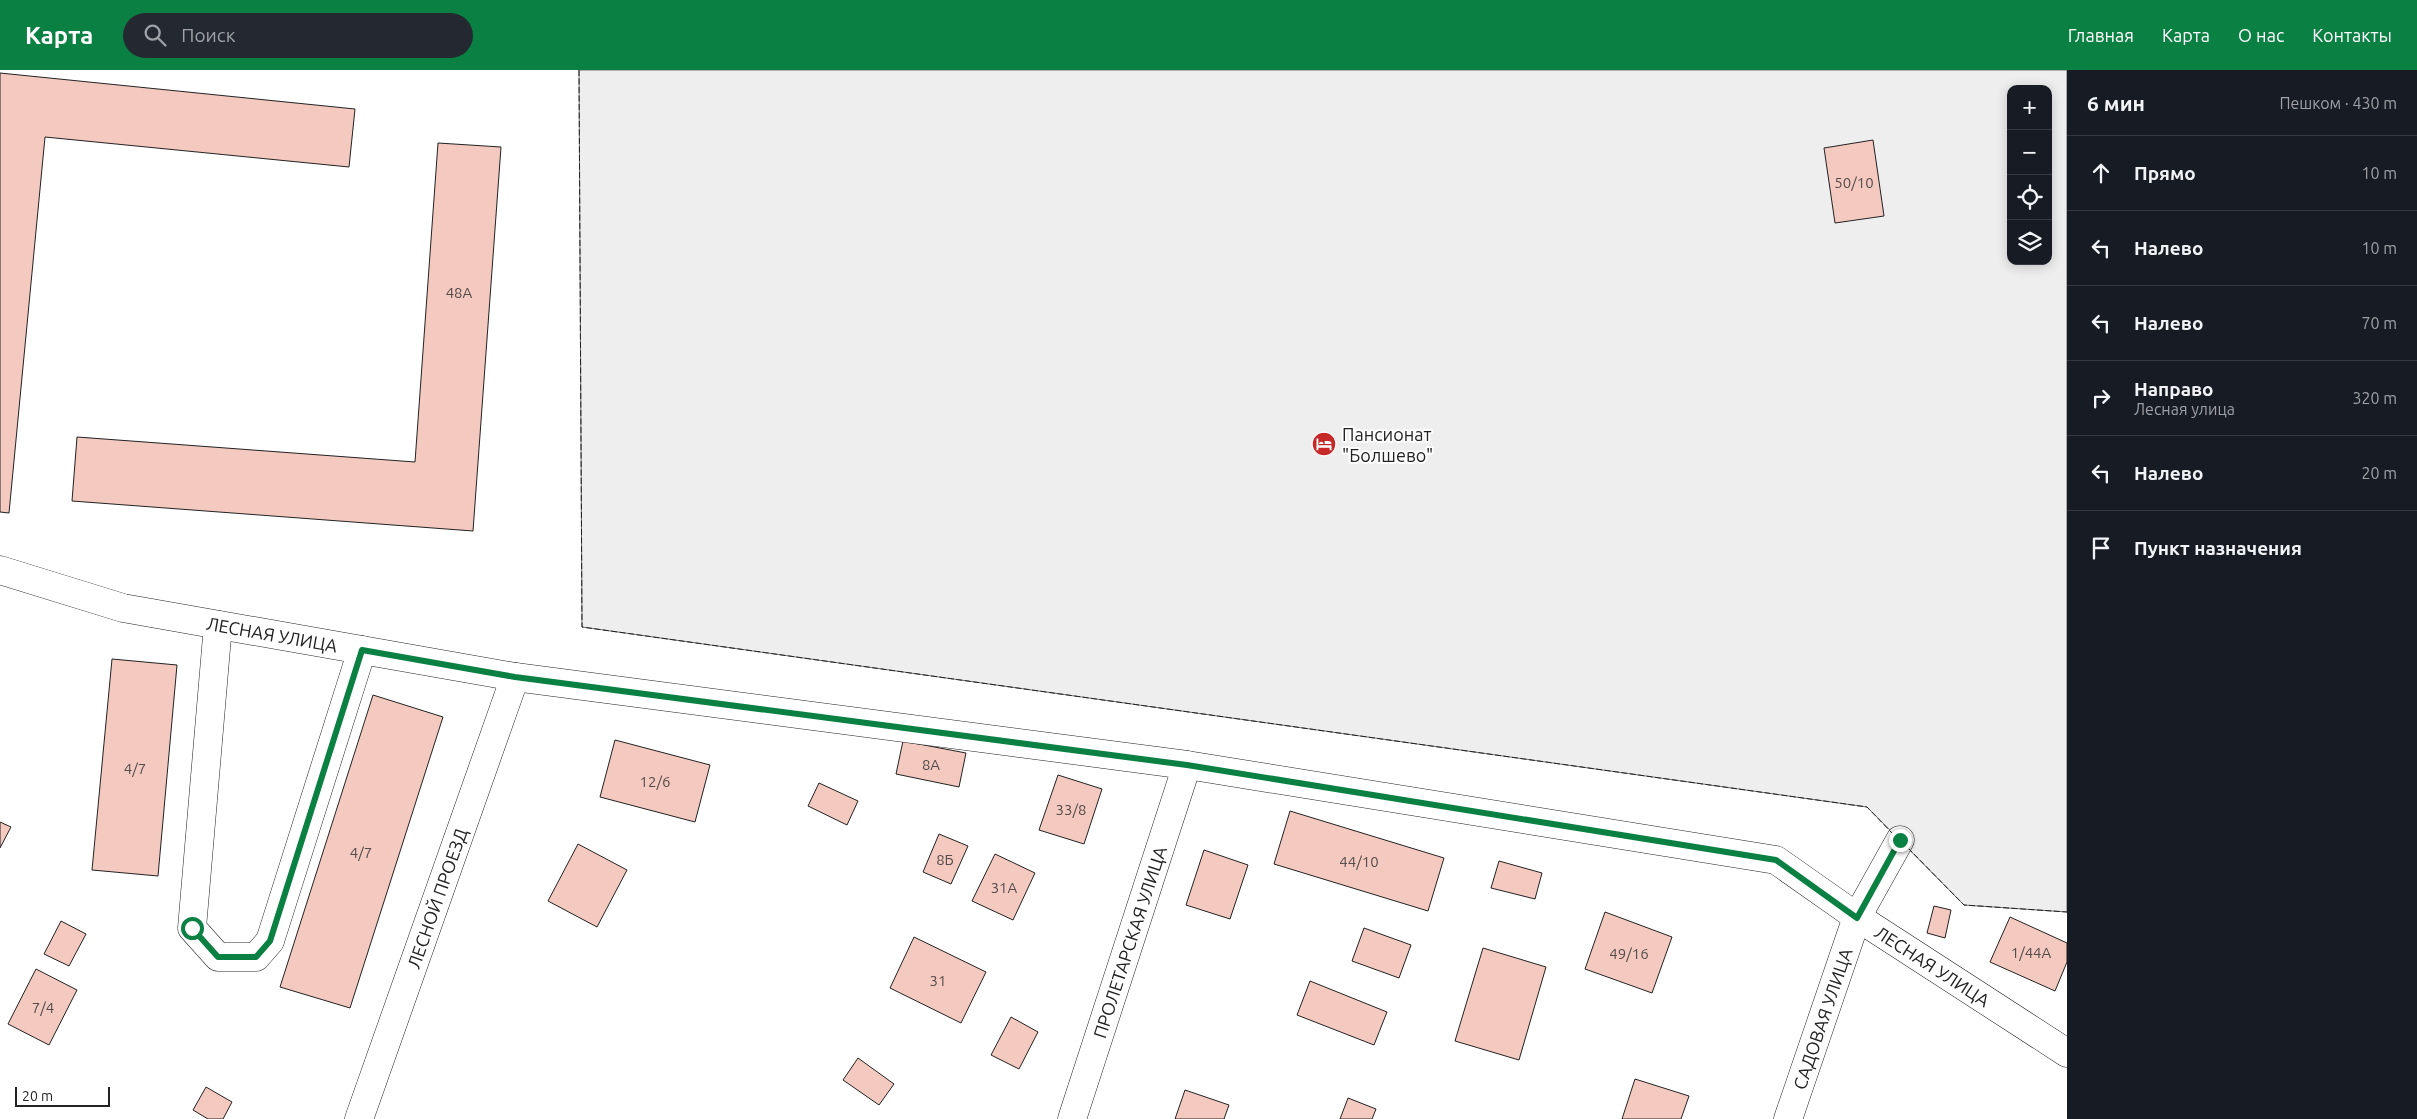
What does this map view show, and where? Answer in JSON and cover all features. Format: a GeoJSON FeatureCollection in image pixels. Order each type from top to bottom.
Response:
{"type":"FeatureCollection","features":[{"type":"Feature","properties":{"kind":"street","name":"ЛЕСНАЯ УЛИЦА"},"geometry":{"type":"LineString","coordinates":[[0,570],[123,608],[515,677],[1187,765],[1776,860],[1857,918],[2067,1053]]}},
{"type":"Feature","properties":{"kind":"street"},"geometry":{"type":"LineString","coordinates":[[218,625],[192,928],[218,957],[256,957],[270,941],[362,650]]}},
{"type":"Feature","properties":{"kind":"street","name":"ЛЕСНОЙ ПРОЕЗД"},"geometry":{"type":"LineString","coordinates":[[359,1119],[515,677]]}},
{"type":"Feature","properties":{"kind":"street","name":"ПРОЛЕТАРСКАЯ УЛИЦА"},"geometry":{"type":"LineString","coordinates":[[1072,1119],[1187,765]]}},
{"type":"Feature","properties":{"kind":"street","name":"САДОВАЯ УЛИЦА"},"geometry":{"type":"LineString","coordinates":[[1788,1119],[1857,918],[1900,840]]}},
{"type":"Feature","properties":{"kind":"shaded area","name":"Пансионат \"Болшево\""},"geometry":{"type":"Polygon","coordinates":[[[579,70],[2067,70],[2067,912],[1964,905],[1867,807],[582,627],[579,70]]]}},
{"type":"Feature","properties":{"kind":"building"},"geometry":{"type":"Polygon","coordinates":[[[0,73],[355,109],[349,167],[45,137],[9,513],[0,512],[0,73]]]}},
{"type":"Feature","properties":{"kind":"building"},"geometry":{"type":"Polygon","coordinates":[[[1873,140],[1884,216],[1835,223],[1824,148],[1873,140]]]}},
{"type":"Feature","properties":{"kind":"building"},"geometry":{"type":"Polygon","coordinates":[[[438,143],[501,147],[473,531],[72,501],[77,437],[415,462],[438,143]]]}},
{"type":"Feature","properties":{"kind":"building"},"geometry":{"type":"Polygon","coordinates":[[[112,659],[177,665],[158,876],[92,870],[112,659]]]}},
{"type":"Feature","properties":{"kind":"building"},"geometry":{"type":"Polygon","coordinates":[[[373,695],[443,717],[350,1008],[280,987],[373,695]]]}},
{"type":"Feature","properties":{"kind":"building"},"geometry":{"type":"Polygon","coordinates":[[[615,740],[710,765],[695,822],[600,797],[615,740]]]}},
{"type":"Feature","properties":{"kind":"building"},"geometry":{"type":"Polygon","coordinates":[[[903,741],[966,753],[959,787],[896,774],[903,741]]]}},
{"type":"Feature","properties":{"kind":"building"},"geometry":{"type":"Polygon","coordinates":[[[1058,775],[1102,789],[1084,844],[1039,830],[1058,775]]]}},
{"type":"Feature","properties":{"kind":"building"},"geometry":{"type":"Polygon","coordinates":[[[819,783],[858,801],[847,825],[808,806],[819,783]]]}},
{"type":"Feature","properties":{"kind":"building"},"geometry":{"type":"Polygon","coordinates":[[[1290,811],[1444,858],[1428,911],[1274,864],[1290,811]]]}},
{"type":"Feature","properties":{"kind":"building"},"geometry":{"type":"Polygon","coordinates":[[[0,822],[11,827],[0,848],[0,822]]]}},
{"type":"Feature","properties":{"kind":"building"},"geometry":{"type":"Polygon","coordinates":[[[939,834],[968,846],[951,884],[923,872],[939,834]]]}},
{"type":"Feature","properties":{"kind":"building"},"geometry":{"type":"Polygon","coordinates":[[[578,844],[627,870],[597,927],[548,901],[578,844]]]}},
{"type":"Feature","properties":{"kind":"building"},"geometry":{"type":"Polygon","coordinates":[[[1204,850],[1248,865],[1230,919],[1186,905],[1204,850]]]}},
{"type":"Feature","properties":{"kind":"building"},"geometry":{"type":"Polygon","coordinates":[[[995,854],[1035,873],[1013,920],[972,901],[995,854]]]}},
{"type":"Feature","properties":{"kind":"building"},"geometry":{"type":"Polygon","coordinates":[[[1499,861],[1542,873],[1535,899],[1491,888],[1499,861]]]}},
{"type":"Feature","properties":{"kind":"building"},"geometry":{"type":"Polygon","coordinates":[[[1934,906],[1951,910],[1945,938],[1927,933],[1934,906]]]}},
{"type":"Feature","properties":{"kind":"building"},"geometry":{"type":"Polygon","coordinates":[[[1605,912],[1672,937],[1652,993],[1585,969],[1605,912]]]}},
{"type":"Feature","properties":{"kind":"building"},"geometry":{"type":"Polygon","coordinates":[[[2010,917],[2067,943],[2067,962],[2055,991],[1990,962],[2010,917]]]}},
{"type":"Feature","properties":{"kind":"building"},"geometry":{"type":"Polygon","coordinates":[[[61,921],[86,934],[69,966],[44,954],[61,921]]]}},
{"type":"Feature","properties":{"kind":"building"},"geometry":{"type":"Polygon","coordinates":[[[1364,928],[1411,945],[1399,978],[1352,961],[1364,928]]]}},
{"type":"Feature","properties":{"kind":"building"},"geometry":{"type":"Polygon","coordinates":[[[914,937],[986,972],[961,1023],[890,988],[914,937]]]}},
{"type":"Feature","properties":{"kind":"building"},"geometry":{"type":"Polygon","coordinates":[[[1483,948],[1546,967],[1519,1060],[1455,1041],[1483,948]]]}},
{"type":"Feature","properties":{"kind":"building"},"geometry":{"type":"Polygon","coordinates":[[[36,969],[77,990],[49,1045],[8,1024],[36,969]]]}},
{"type":"Feature","properties":{"kind":"building"},"geometry":{"type":"Polygon","coordinates":[[[1310,981],[1387,1012],[1374,1045],[1297,1015],[1310,981]]]}},
{"type":"Feature","properties":{"kind":"building"},"geometry":{"type":"Polygon","coordinates":[[[1011,1017],[1038,1032],[1019,1069],[991,1055],[1011,1017]]]}},
{"type":"Feature","properties":{"kind":"building"},"geometry":{"type":"Polygon","coordinates":[[[858,1058],[894,1084],[879,1105],[843,1080],[858,1058]]]}},
{"type":"Feature","properties":{"kind":"building"},"geometry":{"type":"Polygon","coordinates":[[[1635,1079],[1689,1096],[1681,1119],[1622,1119],[1635,1079]]]}},
{"type":"Feature","properties":{"kind":"building"},"geometry":{"type":"Polygon","coordinates":[[[206,1087],[232,1102],[223,1119],[208,1119],[193,1110],[206,1087]]]}},
{"type":"Feature","properties":{"kind":"building"},"geometry":{"type":"Polygon","coordinates":[[[1185,1090],[1229,1105],[1224,1119],[1175,1119],[1185,1090]]]}},
{"type":"Feature","properties":{"kind":"building"},"geometry":{"type":"Polygon","coordinates":[[[1348,1098],[1376,1109],[1372,1119],[1340,1119],[1348,1098]]]}},
{"type":"Feature","properties":{"kind":"fence"},"geometry":{"type":"LineString","coordinates":[[579,70],[582,627],[1867,807],[1893,834]]}},
{"type":"Feature","properties":{"kind":"fence"},"geometry":{"type":"LineString","coordinates":[[1908,848],[1964,905],[2067,912]]}},
{"type":"Feature","properties":{"kind":"place","name":"Пансионат \"Болшево\""},"geometry":{"type":"Point","coordinates":[1324,444]}},
{"type":"Feature","properties":{"kind":"route"},"geometry":{"type":"LineString","coordinates":[[192,928],[218,957],[256,957],[270,941],[362,650],[515,677],[1187,765],[1776,860],[1857,918],[1900,840]]}}]}
